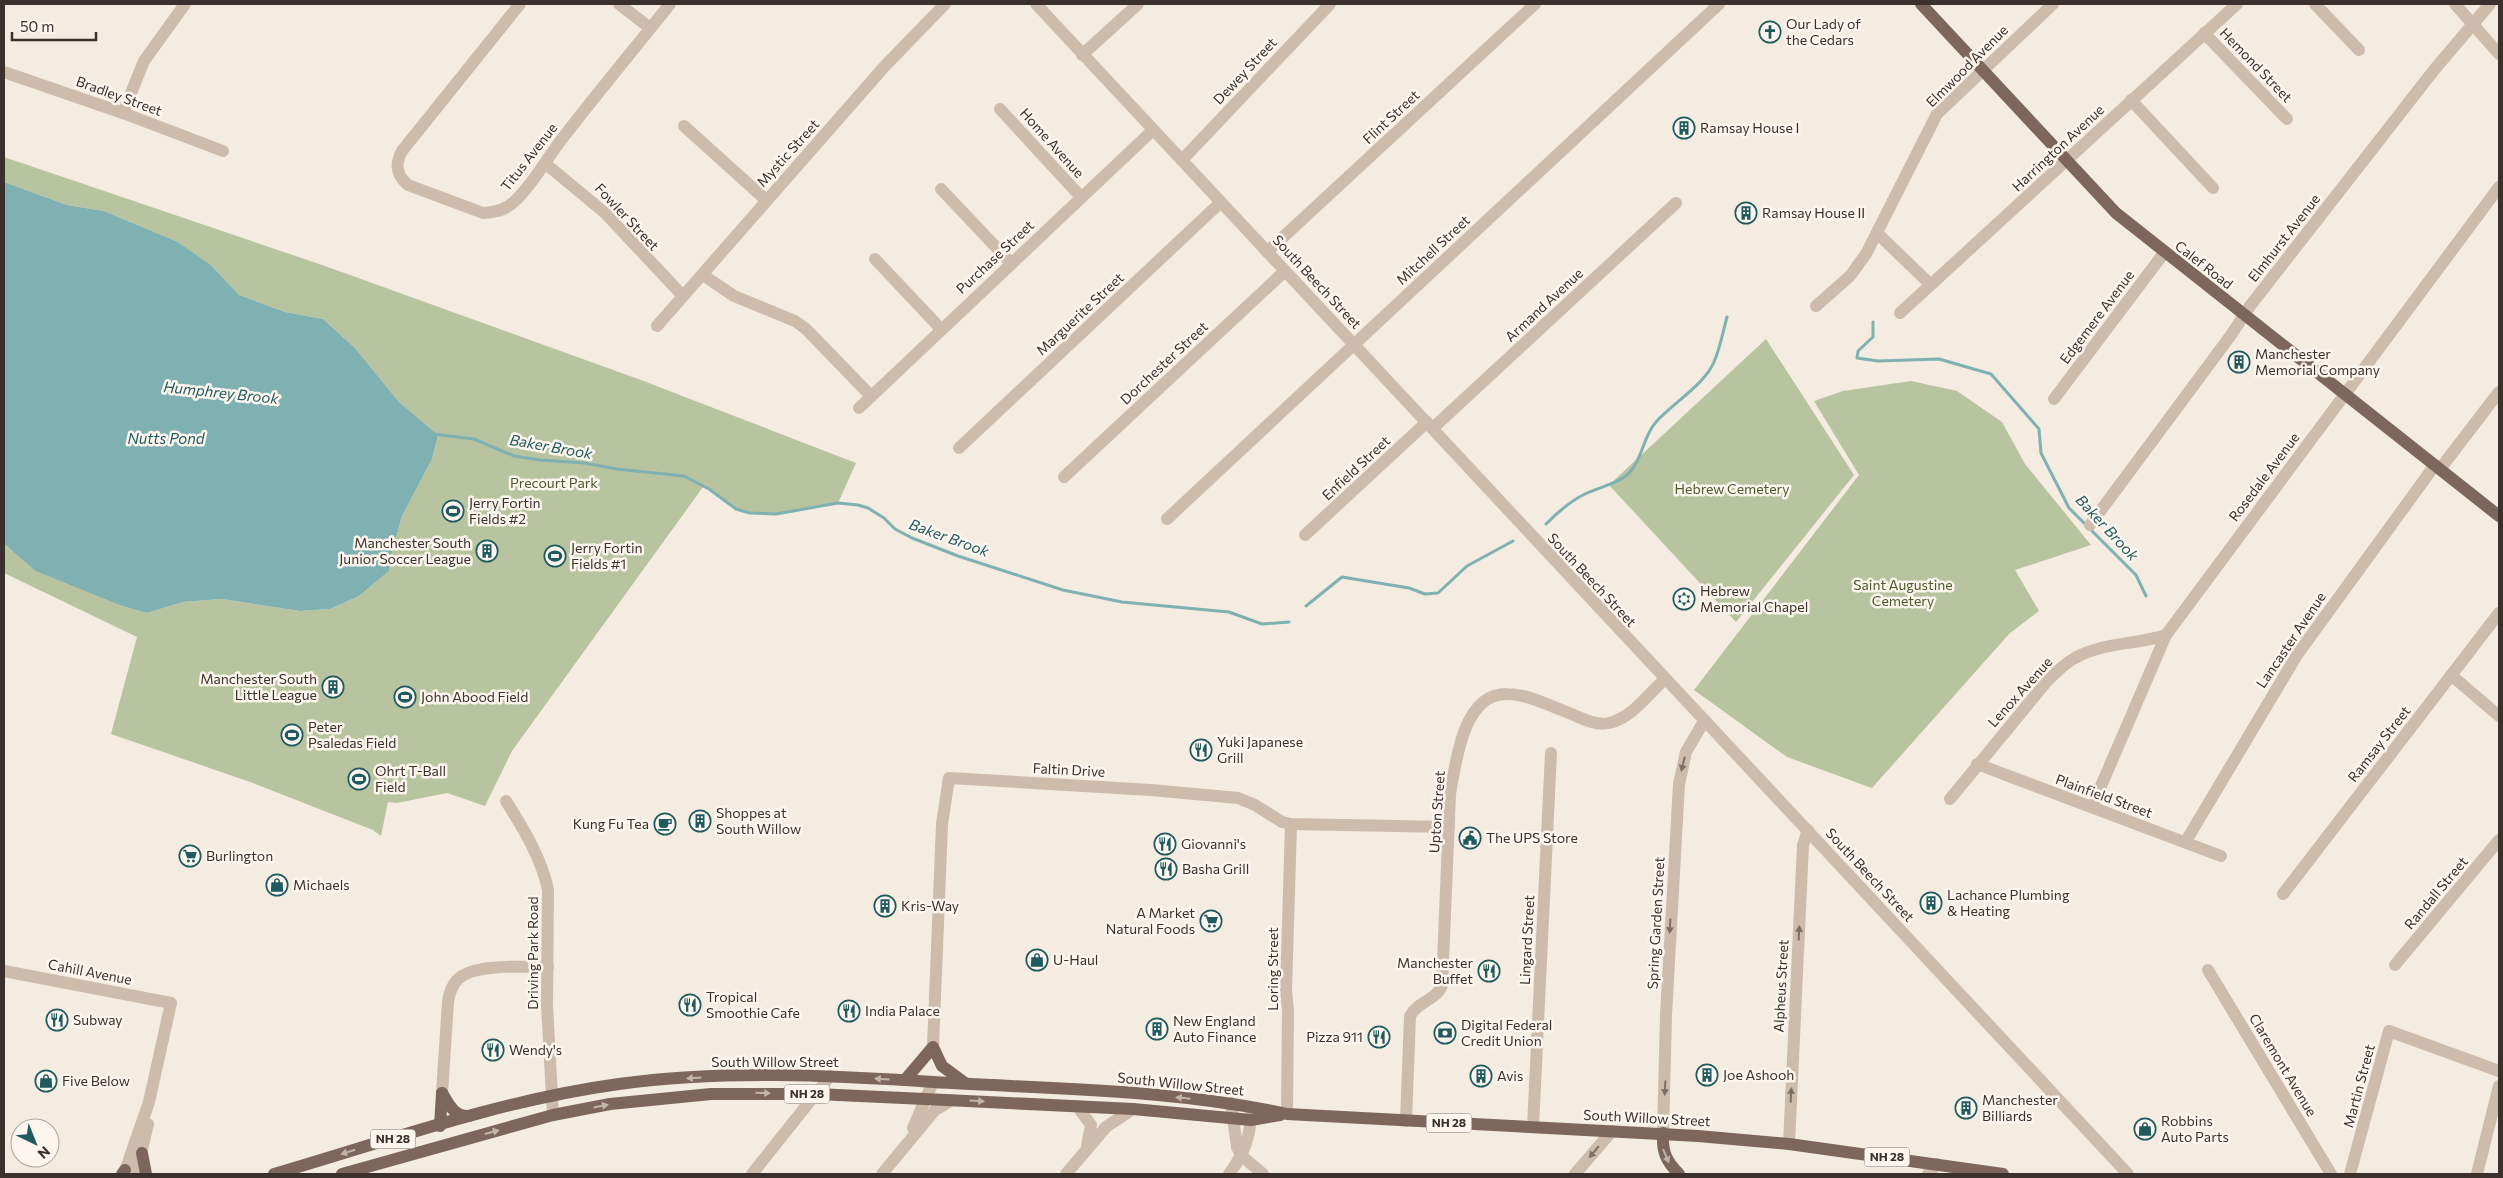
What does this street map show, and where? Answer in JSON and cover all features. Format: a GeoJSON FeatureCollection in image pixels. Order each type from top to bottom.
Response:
{"type":"FeatureCollection","features":[{"type":"Feature","properties":{"kind":"main road","name":"Calef Road"},"geometry":{"type":"LineString","coordinates":[[1920,4],[2066,162],[2116,213],[2164,253],[2499,516]]}},
{"type":"Feature","properties":{"kind":"main road"},"geometry":{"type":"LineString","coordinates":[[905,1080],[933,1047],[942,1066],[966,1083]]}},
{"type":"Feature","properties":{"kind":"main road","name":"South Willow Street"},"geometry":{"type":"LineString","coordinates":[[274,1174],[479,1114],[550,1096],[620,1084],[708,1077],[830,1076],[1129,1093],[1231,1102],[1287,1114],[1663,1133],[1789,1144],[2003,1174]]}},
{"type":"Feature","properties":{"kind":"main road"},"geometry":{"type":"LineString","coordinates":[[442,1093],[459,1115],[479,1114]]}},
{"type":"Feature","properties":{"kind":"main road"},"geometry":{"type":"LineString","coordinates":[[440,1126],[442,1093]]}},
{"type":"Feature","properties":{"kind":"main road","name":"South Willow Street"},"geometry":{"type":"LineString","coordinates":[[342,1174],[553,1115],[610,1104],[711,1094],[816,1094],[1077,1106],[1133,1109],[1251,1120],[1287,1114]]}},
{"type":"Feature","properties":{"kind":"main road"},"geometry":{"type":"LineString","coordinates":[[1663,1133],[1662,1149],[1668,1162],[1679,1174]]}},
{"type":"Feature","properties":{"kind":"main road"},"geometry":{"type":"LineString","coordinates":[[142,1154],[146,1174]]}},
{"type":"Feature","properties":{"kind":"street"},"geometry":{"type":"LineString","coordinates":[[124,113],[144,60],[185,4]]}},
{"type":"Feature","properties":{"kind":"street","name":"Titus Avenue"},"geometry":{"type":"LineString","coordinates":[[520,4],[402,151],[397,170],[403,181],[414,188],[483,213],[507,208],[517,200],[546,164],[563,137],[670,4]]}},
{"type":"Feature","properties":{"kind":"street"},"geometry":{"type":"LineString","coordinates":[[619,4],[650,28]]}},
{"type":"Feature","properties":{"kind":"street","name":"Mystic Street"},"geometry":{"type":"LineString","coordinates":[[657,326],[884,67],[945,4]]}},
{"type":"Feature","properties":{"kind":"street","name":"South Beech Street"},"geometry":{"type":"LineString","coordinates":[[1036,4],[2128,1174]]}},
{"type":"Feature","properties":{"kind":"street"},"geometry":{"type":"LineString","coordinates":[[1082,55],[1138,4]]}},
{"type":"Feature","properties":{"kind":"street","name":"Dewey Street"},"geometry":{"type":"LineString","coordinates":[[1182,160],[1330,4]]}},
{"type":"Feature","properties":{"kind":"street","name":"Flint Street"},"geometry":{"type":"LineString","coordinates":[[1267,252],[1534,4]]}},
{"type":"Feature","properties":{"kind":"street","name":"Mitchell Street"},"geometry":{"type":"LineString","coordinates":[[1167,520],[1719,4]]}},
{"type":"Feature","properties":{"kind":"street","name":"Elmwood Avenue"},"geometry":{"type":"LineString","coordinates":[[1816,306],[1850,276],[1877,233],[1937,114],[2053,4]]}},
{"type":"Feature","properties":{"kind":"street","name":"Harrington Avenue"},"geometry":{"type":"LineString","coordinates":[[1900,313],[2066,162],[2130,100],[2237,4]]}},
{"type":"Feature","properties":{"kind":"street"},"geometry":{"type":"LineString","coordinates":[[2315,4],[2359,50]]}},
{"type":"Feature","properties":{"kind":"street"},"geometry":{"type":"LineString","coordinates":[[2455,4],[2499,54]]}},
{"type":"Feature","properties":{"kind":"street","name":"Elmhurst Avenue"},"geometry":{"type":"LineString","coordinates":[[2090,525],[2244,315],[2472,23],[2490,4]]}},
{"type":"Feature","properties":{"kind":"street","name":"Hemond Street"},"geometry":{"type":"LineString","coordinates":[[2204,33],[2287,119]]}},
{"type":"Feature","properties":{"kind":"street","name":"Bradley Street"},"geometry":{"type":"LineString","coordinates":[[4,72],[124,113],[223,151]]}},
{"type":"Feature","properties":{"kind":"street"},"geometry":{"type":"LineString","coordinates":[[2130,100],[2213,188]]}},
{"type":"Feature","properties":{"kind":"street","name":"Home Avenue"},"geometry":{"type":"LineString","coordinates":[[1000,109],[1081,197]]}},
{"type":"Feature","properties":{"kind":"street"},"geometry":{"type":"LineString","coordinates":[[684,126],[766,200]]}},
{"type":"Feature","properties":{"kind":"street","name":"Purchase Street"},"geometry":{"type":"LineString","coordinates":[[859,408],[1153,130]]}},
{"type":"Feature","properties":{"kind":"street","name":"Fowler Street"},"geometry":{"type":"LineString","coordinates":[[546,164],[595,203],[683,296]]}},
{"type":"Feature","properties":{"kind":"street","name":"Rosedale Avenue"},"geometry":{"type":"LineString","coordinates":[[2092,807],[2166,635],[2499,187]]}},
{"type":"Feature","properties":{"kind":"street"},"geometry":{"type":"LineString","coordinates":[[941,189],[1011,263]]}},
{"type":"Feature","properties":{"kind":"street","name":"Marguerite Street"},"geometry":{"type":"LineString","coordinates":[[959,448],[1221,202]]}},
{"type":"Feature","properties":{"kind":"street","name":"Armand Avenue"},"geometry":{"type":"LineString","coordinates":[[1430,425],[1676,203]]}},
{"type":"Feature","properties":{"kind":"street"},"geometry":{"type":"LineString","coordinates":[[1877,233],[1930,284]]}},
{"type":"Feature","properties":{"kind":"street","name":"Edgemere Avenue"},"geometry":{"type":"LineString","coordinates":[[2054,399],[2164,253]]}},
{"type":"Feature","properties":{"kind":"street"},"geometry":{"type":"LineString","coordinates":[[875,259],[941,329]]}},
{"type":"Feature","properties":{"kind":"street","name":"Dorchester Street"},"geometry":{"type":"LineString","coordinates":[[1064,477],[1285,271]]}},
{"type":"Feature","properties":{"kind":"street"},"geometry":{"type":"LineString","coordinates":[[703,275],[740,300],[795,321],[806,329],[871,396]]}},
{"type":"Feature","properties":{"kind":"street","name":"Lancaster Avenue"},"geometry":{"type":"LineString","coordinates":[[2186,841],[2297,655],[2437,467],[2499,392]]}},
{"type":"Feature","properties":{"kind":"street","name":"Enfield Street"},"geometry":{"type":"LineString","coordinates":[[1305,535],[1430,425]]}},
{"type":"Feature","properties":{"kind":"street","name":"Ramsay Street"},"geometry":{"type":"LineString","coordinates":[[2283,894],[2499,613]]}},
{"type":"Feature","properties":{"kind":"street","name":"Lenox Avenue"},"geometry":{"type":"LineString","coordinates":[[1950,799],[2048,680],[2065,664],[2094,650],[2139,643],[2166,635]]}},
{"type":"Feature","properties":{"kind":"street"},"geometry":{"type":"LineString","coordinates":[[2451,674],[2499,716]]}},
{"type":"Feature","properties":{"kind":"street","name":"Upton Street"},"geometry":{"type":"LineString","coordinates":[[1406,1120],[1410,1016],[1419,1004],[1437,995],[1442,985],[1450,794],[1455,765],[1469,720],[1480,704],[1500,694],[1516,695],[1592,722],[1607,724],[1622,718],[1665,679]]}},
{"type":"Feature","properties":{"kind":"street","name":"Spring Garden Street"},"geometry":{"type":"LineString","coordinates":[[1663,1133],[1667,996],[1679,784],[1686,752],[1704,721]]}},
{"type":"Feature","properties":{"kind":"street","name":"Lingard Street"},"geometry":{"type":"LineString","coordinates":[[1534,1127],[1551,753]]}},
{"type":"Feature","properties":{"kind":"street","name":"Plainfield Street"},"geometry":{"type":"LineString","coordinates":[[1977,764],[2186,841],[2221,856]]}},
{"type":"Feature","properties":{"kind":"street","name":"Faltin Drive"},"geometry":{"type":"LineString","coordinates":[[933,1047],[942,824],[949,778],[1150,790],[1238,798],[1255,805],[1282,822],[1291,824],[1450,827]]}},
{"type":"Feature","properties":{"kind":"street","name":"Driving Park Road"},"geometry":{"type":"LineString","coordinates":[[506,801],[517,818],[546,879],[549,900],[550,1096],[553,1115]]}},
{"type":"Feature","properties":{"kind":"street","name":"Loring Street"},"geometry":{"type":"LineString","coordinates":[[1287,1114],[1288,1020],[1286,990],[1291,824]]}},
{"type":"Feature","properties":{"kind":"street","name":"Alpheus Street"},"geometry":{"type":"LineString","coordinates":[[1789,1144],[1803,845],[1808,830]]}},
{"type":"Feature","properties":{"kind":"street","name":"Randall Street"},"geometry":{"type":"LineString","coordinates":[[2395,965],[2499,840]]}},
{"type":"Feature","properties":{"kind":"street"},"geometry":{"type":"LineString","coordinates":[[442,1093],[448,1002],[450,989],[457,979],[468,972],[480,969],[548,967]]}},
{"type":"Feature","properties":{"kind":"street","name":"Claremont Avenue"},"geometry":{"type":"LineString","coordinates":[[2208,970],[2331,1174]]}},
{"type":"Feature","properties":{"kind":"street","name":"Cahill Avenue"},"geometry":{"type":"LineString","coordinates":[[4,971],[171,1003],[150,1102]]}},
{"type":"Feature","properties":{"kind":"street","name":"Martin Street"},"geometry":{"type":"LineString","coordinates":[[2350,1174],[2388,1031],[2499,1071]]}},
{"type":"Feature","properties":{"kind":"street"},"geometry":{"type":"LineString","coordinates":[[752,1174],[830,1076]]}},
{"type":"Feature","properties":{"kind":"street"},"geometry":{"type":"LineString","coordinates":[[904,1146],[933,1082]]}},
{"type":"Feature","properties":{"kind":"street"},"geometry":{"type":"LineString","coordinates":[[2477,1174],[2499,1086]]}},
{"type":"Feature","properties":{"kind":"street"},"geometry":{"type":"LineString","coordinates":[[882,1174],[935,1110],[952,1100]]}},
{"type":"Feature","properties":{"kind":"street"},"geometry":{"type":"LineString","coordinates":[[127,1173],[142,1154],[150,1102]]}},
{"type":"Feature","properties":{"kind":"street"},"geometry":{"type":"LineString","coordinates":[[127,1173],[150,1102]]}},
{"type":"Feature","properties":{"kind":"street"},"geometry":{"type":"LineString","coordinates":[[1231,1102],[1236,1147],[1242,1156],[1262,1174]]}},
{"type":"Feature","properties":{"kind":"street"},"geometry":{"type":"LineString","coordinates":[[1077,1106],[1091,1125],[1086,1148]]}},
{"type":"Feature","properties":{"kind":"street"},"geometry":{"type":"LineString","coordinates":[[1229,1174],[1248,1144],[1251,1120],[1250,1106]]}},
{"type":"Feature","properties":{"kind":"street"},"geometry":{"type":"LineString","coordinates":[[1066,1174],[1086,1148],[1112,1121],[1133,1109]]}},
{"type":"Feature","properties":{"kind":"street"},"geometry":{"type":"LineString","coordinates":[[1575,1174],[1612,1131]]}},
{"type":"Feature","properties":{"kind":"street"},"geometry":{"type":"LineString","coordinates":[[1928,1174],[1937,1164]]}},
{"type":"Feature","properties":{"kind":"green space","name":"Precourt Park"},"geometry":{"type":"Polygon","coordinates":[[[4,157],[325,266],[641,380],[856,463],[838,503],[800,511],[772,514],[746,512],[735,508],[703,487],[512,751],[485,806],[447,793],[397,803],[388,802],[381,836],[373,830],[253,783],[111,734],[137,637],[4,573],[4,544],[12,551],[89,592],[122,606],[147,613],[183,602],[222,599],[300,611],[330,609],[359,596],[389,571],[391,556],[402,516],[432,459],[438,435],[399,402],[355,348],[323,319],[285,312],[239,295],[211,265],[178,242],[104,211],[67,205],[4,182],[4,157]]]}},
{"type":"Feature","properties":{"kind":"green space","name":"Hebrew Cemetery"},"geometry":{"type":"Polygon","coordinates":[[[1766,339],[1854,475],[1736,622],[1609,485],[1766,339]]]}},
{"type":"Feature","properties":{"kind":"green space","name":"Saint Augustine Cemetery"},"geometry":{"type":"Polygon","coordinates":[[[1911,381],[1957,391],[2002,422],[2025,464],[2091,545],[2015,570],[2039,611],[2009,634],[1872,788],[1787,757],[1694,690],[1859,475],[1814,401],[1843,391],[1911,381]]]}},
{"type":"Feature","properties":{"kind":"water","name":"Nutts Pond"},"geometry":{"type":"Polygon","coordinates":[[[4,182],[67,205],[104,211],[178,242],[211,265],[239,295],[285,312],[323,319],[355,348],[399,402],[438,435],[432,459],[402,516],[391,556],[389,571],[359,596],[330,609],[300,611],[222,599],[183,602],[147,613],[122,606],[36,571],[4,544],[4,182]]]}},
{"type":"Feature","properties":{"kind":"waterway","name":"Baker Brook"},"geometry":{"type":"LineString","coordinates":[[1546,524],[1574,500],[1615,482],[1630,472],[1638,460],[1648,434],[1656,422],[1696,386],[1710,370],[1718,351],[1727,317]]}},
{"type":"Feature","properties":{"kind":"waterway","name":"Baker Brook"},"geometry":{"type":"LineString","coordinates":[[1873,322],[1873,337],[1858,351],[1857,358],[1878,361],[1939,359],[1991,374],[2039,429],[2041,453],[2069,508],[2136,575],[2146,596]]}},
{"type":"Feature","properties":{"kind":"waterway","name":"Baker Brook"},"geometry":{"type":"LineString","coordinates":[[433,434],[474,439],[514,456],[684,476],[709,489],[736,509],[750,513],[776,514],[838,503],[858,505],[868,508],[884,518],[895,529],[912,538],[958,556],[1063,590],[1122,602],[1229,612],[1262,624],[1289,622]]}},
{"type":"Feature","properties":{"kind":"waterway","name":"Baker Brook"},"geometry":{"type":"LineString","coordinates":[[1306,606],[1342,577],[1409,588],[1425,594],[1438,593],[1467,566],[1513,541]]}},
{"type":"Feature","properties":{"kind":"place","name":"Our Lady of the Cedars"},"geometry":{"type":"Point","coordinates":[1770,32]}},
{"type":"Feature","properties":{"kind":"place","name":"Ramsay House I"},"geometry":{"type":"Point","coordinates":[1684,128]}},
{"type":"Feature","properties":{"kind":"place","name":"Ramsay House II"},"geometry":{"type":"Point","coordinates":[1746,213]}},
{"type":"Feature","properties":{"kind":"place","name":"Manchester Memorial Company"},"geometry":{"type":"Point","coordinates":[2239,362]}},
{"type":"Feature","properties":{"kind":"place","name":"Jerry Fortin Fields #2"},"geometry":{"type":"Point","coordinates":[453,511]}},
{"type":"Feature","properties":{"kind":"place","name":"Manchester South Junior Soccer League"},"geometry":{"type":"Point","coordinates":[487,551]}},
{"type":"Feature","properties":{"kind":"place","name":"Jerry Fortin Fields #1"},"geometry":{"type":"Point","coordinates":[555,556]}},
{"type":"Feature","properties":{"kind":"place","name":"Hebrew Memorial Chapel"},"geometry":{"type":"Point","coordinates":[1684,599]}},
{"type":"Feature","properties":{"kind":"place","name":"Manchester South Little League"},"geometry":{"type":"Point","coordinates":[333,687]}},
{"type":"Feature","properties":{"kind":"place","name":"John Abood Field"},"geometry":{"type":"Point","coordinates":[405,697]}},
{"type":"Feature","properties":{"kind":"place","name":"Peter Psaledas Field"},"geometry":{"type":"Point","coordinates":[292,735]}},
{"type":"Feature","properties":{"kind":"place","name":"Yuki Japanese Grill"},"geometry":{"type":"Point","coordinates":[1201,750]}},
{"type":"Feature","properties":{"kind":"place","name":"Ohrt T-Ball Field"},"geometry":{"type":"Point","coordinates":[359,779]}},
{"type":"Feature","properties":{"kind":"place","name":"Shoppes at South Willow"},"geometry":{"type":"Point","coordinates":[700,821]}},
{"type":"Feature","properties":{"kind":"place","name":"Kung Fu Tea"},"geometry":{"type":"Point","coordinates":[665,824]}},
{"type":"Feature","properties":{"kind":"place","name":"The UPS Store"},"geometry":{"type":"Point","coordinates":[1470,838]}},
{"type":"Feature","properties":{"kind":"place","name":"Giovanni's"},"geometry":{"type":"Point","coordinates":[1165,844]}},
{"type":"Feature","properties":{"kind":"place","name":"Burlington"},"geometry":{"type":"Point","coordinates":[190,856]}},
{"type":"Feature","properties":{"kind":"place","name":"Basha Grill"},"geometry":{"type":"Point","coordinates":[1166,869]}},
{"type":"Feature","properties":{"kind":"place","name":"Michaels"},"geometry":{"type":"Point","coordinates":[277,885]}},
{"type":"Feature","properties":{"kind":"place","name":"Lachance Plumbing & Heating"},"geometry":{"type":"Point","coordinates":[1931,903]}},
{"type":"Feature","properties":{"kind":"place","name":"Kris-Way"},"geometry":{"type":"Point","coordinates":[885,906]}},
{"type":"Feature","properties":{"kind":"place","name":"A Market Natural Foods"},"geometry":{"type":"Point","coordinates":[1211,921]}},
{"type":"Feature","properties":{"kind":"place","name":"U-Haul"},"geometry":{"type":"Point","coordinates":[1037,960]}},
{"type":"Feature","properties":{"kind":"place","name":"Manchester Buffet"},"geometry":{"type":"Point","coordinates":[1489,971]}},
{"type":"Feature","properties":{"kind":"place","name":"Tropical Smoothie Cafe"},"geometry":{"type":"Point","coordinates":[690,1005]}},
{"type":"Feature","properties":{"kind":"place","name":"India Palace"},"geometry":{"type":"Point","coordinates":[849,1011]}},
{"type":"Feature","properties":{"kind":"place","name":"Subway"},"geometry":{"type":"Point","coordinates":[57,1020]}},
{"type":"Feature","properties":{"kind":"place","name":"New England Auto Finance"},"geometry":{"type":"Point","coordinates":[1157,1029]}},
{"type":"Feature","properties":{"kind":"place","name":"Digital Federal Credit Union"},"geometry":{"type":"Point","coordinates":[1445,1033]}},
{"type":"Feature","properties":{"kind":"place","name":"Pizza 911"},"geometry":{"type":"Point","coordinates":[1379,1037]}},
{"type":"Feature","properties":{"kind":"place","name":"Wendy's"},"geometry":{"type":"Point","coordinates":[493,1050]}},
{"type":"Feature","properties":{"kind":"place","name":"Joe Ashooh"},"geometry":{"type":"Point","coordinates":[1707,1075]}},
{"type":"Feature","properties":{"kind":"place","name":"Avis"},"geometry":{"type":"Point","coordinates":[1481,1076]}},
{"type":"Feature","properties":{"kind":"place","name":"Five Below"},"geometry":{"type":"Point","coordinates":[46,1081]}},
{"type":"Feature","properties":{"kind":"place","name":"Manchester Billiards"},"geometry":{"type":"Point","coordinates":[1966,1108]}},
{"type":"Feature","properties":{"kind":"place","name":"Robbins Auto Parts"},"geometry":{"type":"Point","coordinates":[2145,1129]}},
{"type":"Feature","properties":{"kind":"water label","name":"Humphrey Brook"},"geometry":{"type":"Point","coordinates":[221,393]}}]}
